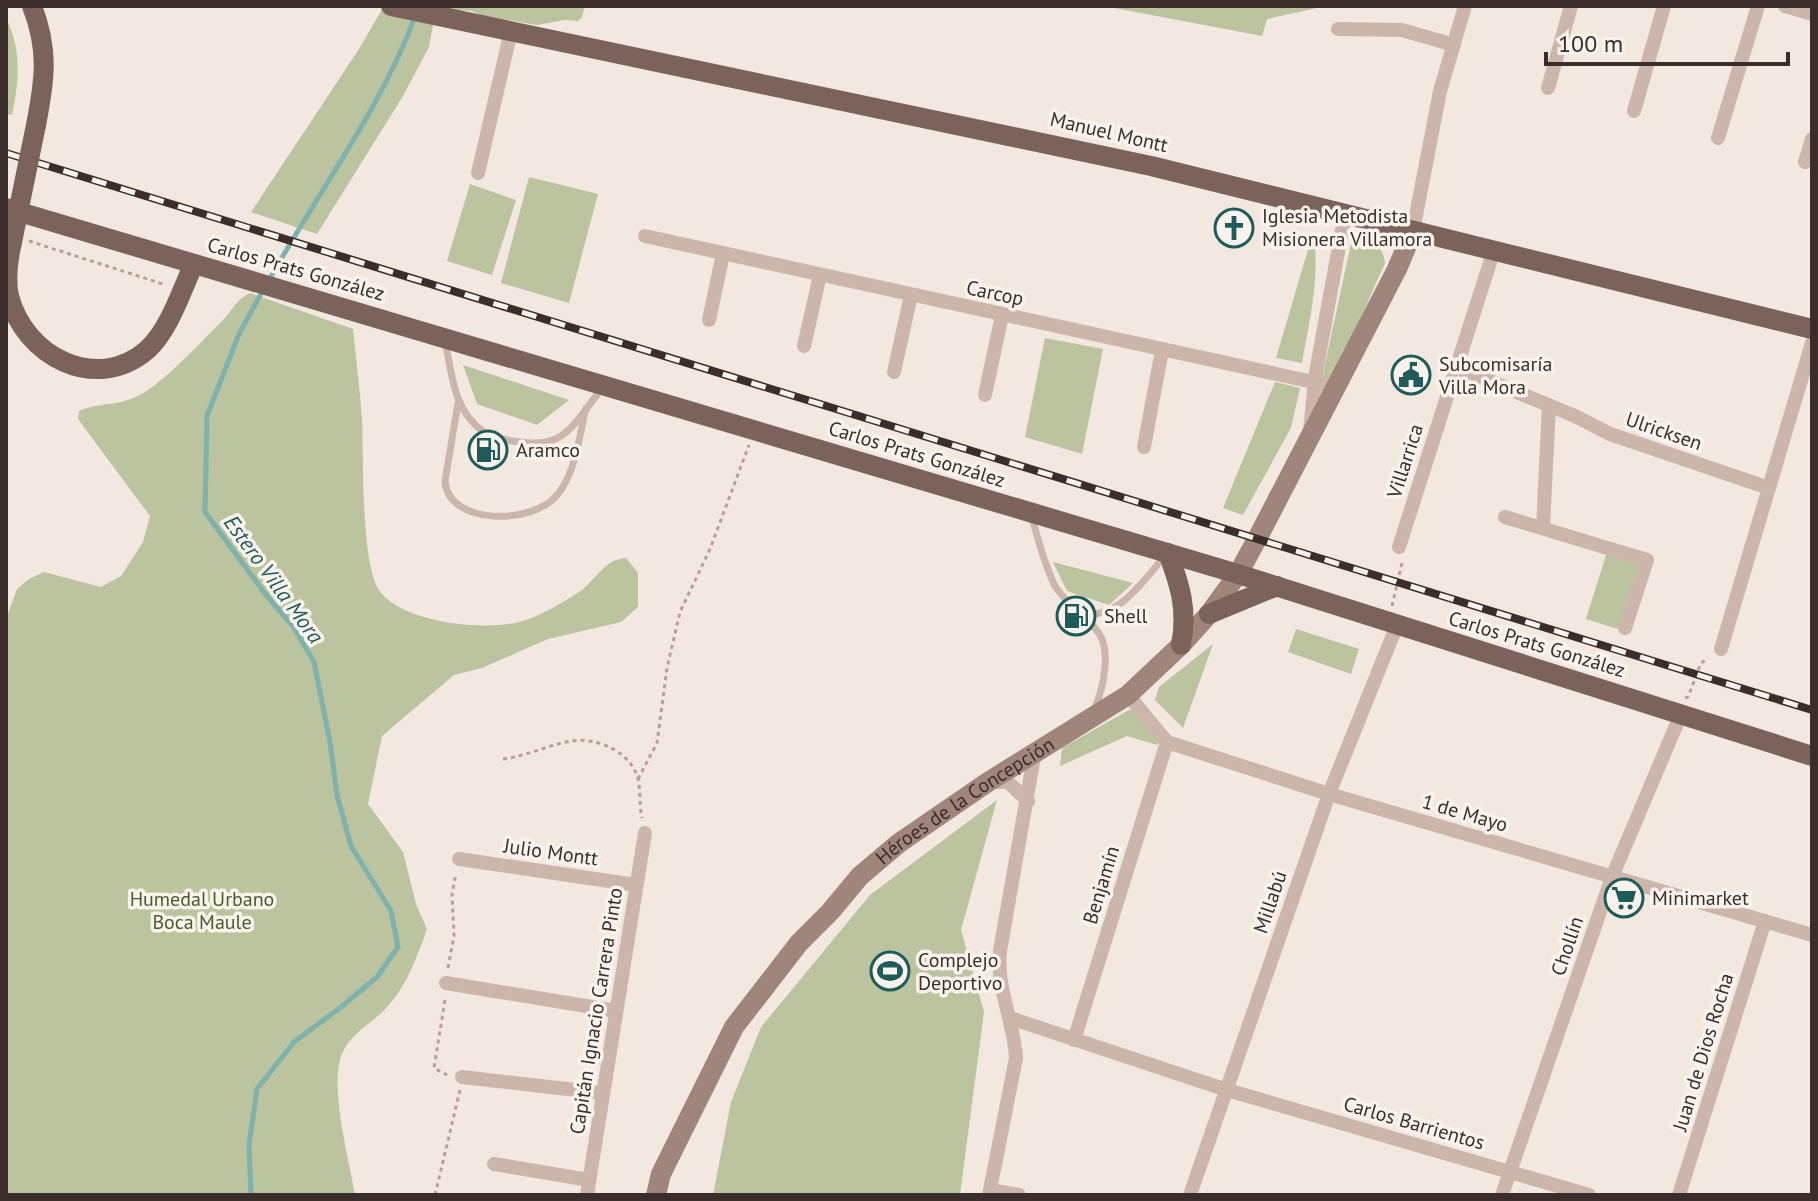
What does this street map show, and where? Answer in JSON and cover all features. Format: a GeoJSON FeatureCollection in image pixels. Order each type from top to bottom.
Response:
{"type":"FeatureCollection","features":[{"type":"Feature","properties":{"kind":"main road"},"geometry":{"type":"LineString","coordinates":[[32,6],[45,57],[44,84],[12,250],[9,295],[18,319],[42,350],[64,363],[102,369],[115,366],[138,356],[161,334],[194,264]]}},
{"type":"Feature","properties":{"kind":"main road","name":"Manuel Montt"},"geometry":{"type":"LineString","coordinates":[[396,7],[1063,146],[1812,329]]}},
{"type":"Feature","properties":{"kind":"main road","name":"Carlos Prats González"},"geometry":{"type":"LineString","coordinates":[[6,208],[1238,574],[1812,756]]}},
{"type":"Feature","properties":{"kind":"main road"},"geometry":{"type":"LineString","coordinates":[[1168,553],[1185,606],[1181,645]]}},
{"type":"Feature","properties":{"kind":"main road"},"geometry":{"type":"LineString","coordinates":[[1209,614],[1277,586]]}},
{"type":"Feature","properties":{"kind":"street","name":"Héroes de la Concepción"},"geometry":{"type":"LineString","coordinates":[[656,1195],[661,1174],[697,1096],[734,1027],[799,943],[860,876],[899,843],[988,782],[1128,695],[1181,645],[1209,614],[1238,574],[1397,269],[1413,231],[1440,91],[1465,6]]}},
{"type":"Feature","properties":{"kind":"street"},"geometry":{"type":"LineString","coordinates":[[1548,88],[1571,6]]}},
{"type":"Feature","properties":{"kind":"street"},"geometry":{"type":"LineString","coordinates":[[1634,111],[1664,6]]}},
{"type":"Feature","properties":{"kind":"street"},"geometry":{"type":"LineString","coordinates":[[1718,138],[1758,6]]}},
{"type":"Feature","properties":{"kind":"street"},"geometry":{"type":"LineString","coordinates":[[1785,6],[1812,14]]}},
{"type":"Feature","properties":{"kind":"street"},"geometry":{"type":"LineString","coordinates":[[1338,29],[1402,30],[1454,45]]}},
{"type":"Feature","properties":{"kind":"street"},"geometry":{"type":"LineString","coordinates":[[478,173],[511,31]]}},
{"type":"Feature","properties":{"kind":"street"},"geometry":{"type":"LineString","coordinates":[[1805,162],[1812,139]]}},
{"type":"Feature","properties":{"kind":"street","name":"Héroes de la Concepción"},"geometry":{"type":"LineString","coordinates":[[1309,437],[1314,384],[1345,214]]}},
{"type":"Feature","properties":{"kind":"street","name":"Carcop"},"geometry":{"type":"LineString","coordinates":[[645,236],[1336,387]]}},
{"type":"Feature","properties":{"kind":"street","name":"Villarrica"},"geometry":{"type":"LineString","coordinates":[[1399,547],[1494,250]]}},
{"type":"Feature","properties":{"kind":"street"},"geometry":{"type":"LineString","coordinates":[[709,320],[723,254]]}},
{"type":"Feature","properties":{"kind":"street"},"geometry":{"type":"LineString","coordinates":[[804,346],[820,275]]}},
{"type":"Feature","properties":{"kind":"street"},"geometry":{"type":"LineString","coordinates":[[894,372],[911,295]]}},
{"type":"Feature","properties":{"kind":"street"},"geometry":{"type":"LineString","coordinates":[[985,395],[1002,315]]}},
{"type":"Feature","properties":{"kind":"street"},"geometry":{"type":"LineString","coordinates":[[1721,649],[1812,343]]}},
{"type":"Feature","properties":{"kind":"street"},"geometry":{"type":"LineString","coordinates":[[1144,447],[1162,350]]}},
{"type":"Feature","properties":{"kind":"street","name":"Ulricksen"},"geometry":{"type":"LineString","coordinates":[[1456,367],[1610,434],[1769,488]]}},
{"type":"Feature","properties":{"kind":"street"},"geometry":{"type":"LineString","coordinates":[[1543,528],[1549,405]]}},
{"type":"Feature","properties":{"kind":"street"},"geometry":{"type":"LineString","coordinates":[[1505,517],[1647,560],[1625,628]]}},
{"type":"Feature","properties":{"kind":"street","name":"Millabú"},"geometry":{"type":"LineString","coordinates":[[1190,1195],[1387,622]]}},
{"type":"Feature","properties":{"kind":"street"},"geometry":{"type":"LineString","coordinates":[[1128,695],[1167,742]]}},
{"type":"Feature","properties":{"kind":"street","name":"Chollín"},"geometry":{"type":"LineString","coordinates":[[1502,1195],[1612,877],[1674,712]]}},
{"type":"Feature","properties":{"kind":"street","name":"1 de Mayo"},"geometry":{"type":"LineString","coordinates":[[1167,742],[1329,794],[1812,935]]}},
{"type":"Feature","properties":{"kind":"street","name":"Benjamín"},"geometry":{"type":"LineString","coordinates":[[1074,1040],[1167,742]]}},
{"type":"Feature","properties":{"kind":"street"},"geometry":{"type":"LineString","coordinates":[[1019,1195],[989,1192],[1016,1058],[998,971],[1035,751]]}},
{"type":"Feature","properties":{"kind":"street"},"geometry":{"type":"LineString","coordinates":[[988,782],[1008,782],[1028,801]]}},
{"type":"Feature","properties":{"kind":"street","name":"Capitán Ignacio Carrera Pinto"},"geometry":{"type":"LineString","coordinates":[[588,1187],[645,833]]}},
{"type":"Feature","properties":{"kind":"street","name":"Julio Montt"},"geometry":{"type":"LineString","coordinates":[[459,859],[636,885]]}},
{"type":"Feature","properties":{"kind":"street","name":"Juan de Dios Rocha"},"geometry":{"type":"LineString","coordinates":[[1679,1195],[1765,921]]}},
{"type":"Feature","properties":{"kind":"street"},"geometry":{"type":"LineString","coordinates":[[446,983],[616,1011]]}},
{"type":"Feature","properties":{"kind":"street","name":"Carlos Barrientos"},"geometry":{"type":"LineString","coordinates":[[1010,1018],[1227,1090],[1589,1195]]}},
{"type":"Feature","properties":{"kind":"street"},"geometry":{"type":"LineString","coordinates":[[462,1077],[603,1093]]}},
{"type":"Feature","properties":{"kind":"street"},"geometry":{"type":"LineString","coordinates":[[494,1164],[588,1187]]}},
{"type":"Feature","properties":{"kind":"lane"},"geometry":{"type":"LineString","coordinates":[[445,338],[458,403],[467,419],[484,432]]}},
{"type":"Feature","properties":{"kind":"lane"},"geometry":{"type":"LineString","coordinates":[[503,439],[528,445],[554,440],[568,431],[604,386]]}},
{"type":"Feature","properties":{"kind":"lane"},"geometry":{"type":"LineString","coordinates":[[458,403],[445,481],[447,492],[455,502],[472,511],[507,517],[540,510],[557,495],[570,472],[586,408]]}},
{"type":"Feature","properties":{"kind":"lane"},"geometry":{"type":"LineString","coordinates":[[1030,512],[1057,590],[1098,632],[1105,647],[1100,696],[1089,721]]}},
{"type":"Feature","properties":{"kind":"lane"},"geometry":{"type":"LineString","coordinates":[[1077,612],[1094,616],[1119,606],[1168,553]]}},
{"type":"Feature","properties":{"kind":"path"},"geometry":{"type":"LineString","coordinates":[[12,250],[182,290]]}},
{"type":"Feature","properties":{"kind":"path"},"geometry":{"type":"LineString","coordinates":[[638,779],[657,743],[667,668],[680,612],[710,549],[754,430]]}},
{"type":"Feature","properties":{"kind":"path"},"geometry":{"type":"LineString","coordinates":[[1387,622],[1381,606],[1391,609],[1403,568],[1399,547]]}},
{"type":"Feature","properties":{"kind":"path"},"geometry":{"type":"LineString","coordinates":[[1674,712],[1673,702],[1688,697],[1701,663],[1721,649]]}},
{"type":"Feature","properties":{"kind":"path"},"geometry":{"type":"LineString","coordinates":[[503,759],[527,756],[572,741],[606,745],[622,755],[638,779],[645,833]]}},
{"type":"Feature","properties":{"kind":"path"},"geometry":{"type":"LineString","coordinates":[[435,1195],[462,1077],[447,1075],[434,1068],[454,936],[452,895],[459,859]]}},
{"type":"Feature","properties":{"kind":"green space"},"geometry":{"type":"Polygon","coordinates":[[[384,6],[585,6],[578,21],[537,25],[472,11],[436,9],[429,47],[403,96],[317,234],[251,212],[359,49],[384,6]]]}},
{"type":"Feature","properties":{"kind":"green space"},"geometry":{"type":"Polygon","coordinates":[[[1104,6],[1326,6],[1267,19],[1262,36],[1104,6]]]}},
{"type":"Feature","properties":{"kind":"green space"},"geometry":{"type":"Polygon","coordinates":[[[6,18],[15,42],[18,66],[12,115],[6,114],[6,18]]]}},
{"type":"Feature","properties":{"kind":"green space"},"geometry":{"type":"Polygon","coordinates":[[[529,177],[598,194],[569,303],[501,283],[529,177]]]}},
{"type":"Feature","properties":{"kind":"green space"},"geometry":{"type":"Polygon","coordinates":[[[470,184],[516,200],[492,275],[447,261],[470,184]]]}},
{"type":"Feature","properties":{"kind":"green space"},"geometry":{"type":"Polygon","coordinates":[[[1313,233],[1315,282],[1302,363],[1276,358],[1313,233]]]}},
{"type":"Feature","properties":{"kind":"green space"},"geometry":{"type":"Polygon","coordinates":[[[1352,239],[1377,244],[1385,263],[1333,380],[1322,378],[1352,239]]]}},
{"type":"Feature","properties":{"kind":"green space","name":"Humedal Urbano Boca Maule"},"geometry":{"type":"Polygon","coordinates":[[[250,293],[353,329],[362,420],[364,511],[369,560],[381,593],[393,603],[426,618],[446,622],[504,625],[534,617],[561,603],[583,589],[607,565],[626,558],[638,573],[638,607],[621,622],[548,639],[482,668],[454,675],[382,736],[368,804],[403,852],[416,904],[427,929],[416,960],[401,988],[382,1013],[348,1043],[340,1060],[339,1108],[355,1195],[6,1195],[6,619],[17,589],[44,572],[101,587],[121,576],[143,542],[150,516],[78,419],[79,411],[127,400],[145,392],[176,367],[238,301],[250,293]]]}},
{"type":"Feature","properties":{"kind":"green space"},"geometry":{"type":"Polygon","coordinates":[[[1045,338],[1103,349],[1082,454],[1025,437],[1045,338]]]}},
{"type":"Feature","properties":{"kind":"green space"},"geometry":{"type":"Polygon","coordinates":[[[463,365],[569,400],[537,425],[477,404],[463,365]]]}},
{"type":"Feature","properties":{"kind":"green space"},"geometry":{"type":"Polygon","coordinates":[[[1275,382],[1300,388],[1291,428],[1243,515],[1223,508],[1275,382]]]}},
{"type":"Feature","properties":{"kind":"green space"},"geometry":{"type":"Polygon","coordinates":[[[1607,552],[1641,563],[1621,630],[1586,619],[1607,552]]]}},
{"type":"Feature","properties":{"kind":"green space"},"geometry":{"type":"Polygon","coordinates":[[[1053,562],[1133,583],[1109,605],[1067,591],[1053,562]]]}},
{"type":"Feature","properties":{"kind":"green space"},"geometry":{"type":"Polygon","coordinates":[[[1296,629],[1359,649],[1351,674],[1288,652],[1296,629]]]}},
{"type":"Feature","properties":{"kind":"green space"},"geometry":{"type":"Polygon","coordinates":[[[1213,644],[1183,728],[1155,700],[1159,687],[1213,644]]]}},
{"type":"Feature","properties":{"kind":"green space"},"geometry":{"type":"Polygon","coordinates":[[[1129,710],[1134,711],[1160,741],[1157,745],[1127,736],[1060,766],[1062,748],[1129,710]]]}},
{"type":"Feature","properties":{"kind":"green space","name":"Complejo Deportivo"},"geometry":{"type":"Polygon","coordinates":[[[997,800],[961,930],[984,1012],[960,1195],[713,1195],[731,1102],[761,1027],[870,895],[997,800]]]}},
{"type":"Feature","properties":{"kind":"waterway","name":"Estero Villa Mora"},"geometry":{"type":"LineString","coordinates":[[268,282],[367,118],[416,14]]}},
{"type":"Feature","properties":{"kind":"waterway","name":"Estero Villa Mora"},"geometry":{"type":"LineString","coordinates":[[251,1195],[249,1145],[257,1089],[294,1042],[377,977],[398,947],[391,911],[351,846],[337,795],[314,662],[293,626],[266,595],[205,512],[207,416],[239,334],[263,290]]}},
{"type":"Feature","properties":{"kind":"railway"},"geometry":{"type":"LineString","coordinates":[[6,153],[1812,710]]}},
{"type":"Feature","properties":{"kind":"place","name":"Iglesia Metodista Misionera Villamora"},"geometry":{"type":"Point","coordinates":[1234,228]}},
{"type":"Feature","properties":{"kind":"place","name":"Subcomisaría Villa Mora"},"geometry":{"type":"Point","coordinates":[1411,375]}},
{"type":"Feature","properties":{"kind":"place","name":"Aramco"},"geometry":{"type":"Point","coordinates":[488,450]}},
{"type":"Feature","properties":{"kind":"place","name":"Shell"},"geometry":{"type":"Point","coordinates":[1076,616]}},
{"type":"Feature","properties":{"kind":"place","name":"Minimarket"},"geometry":{"type":"Point","coordinates":[1624,898]}},
{"type":"Feature","properties":{"kind":"place","name":"Complejo Deportivo"},"geometry":{"type":"Point","coordinates":[890,971]}}]}
